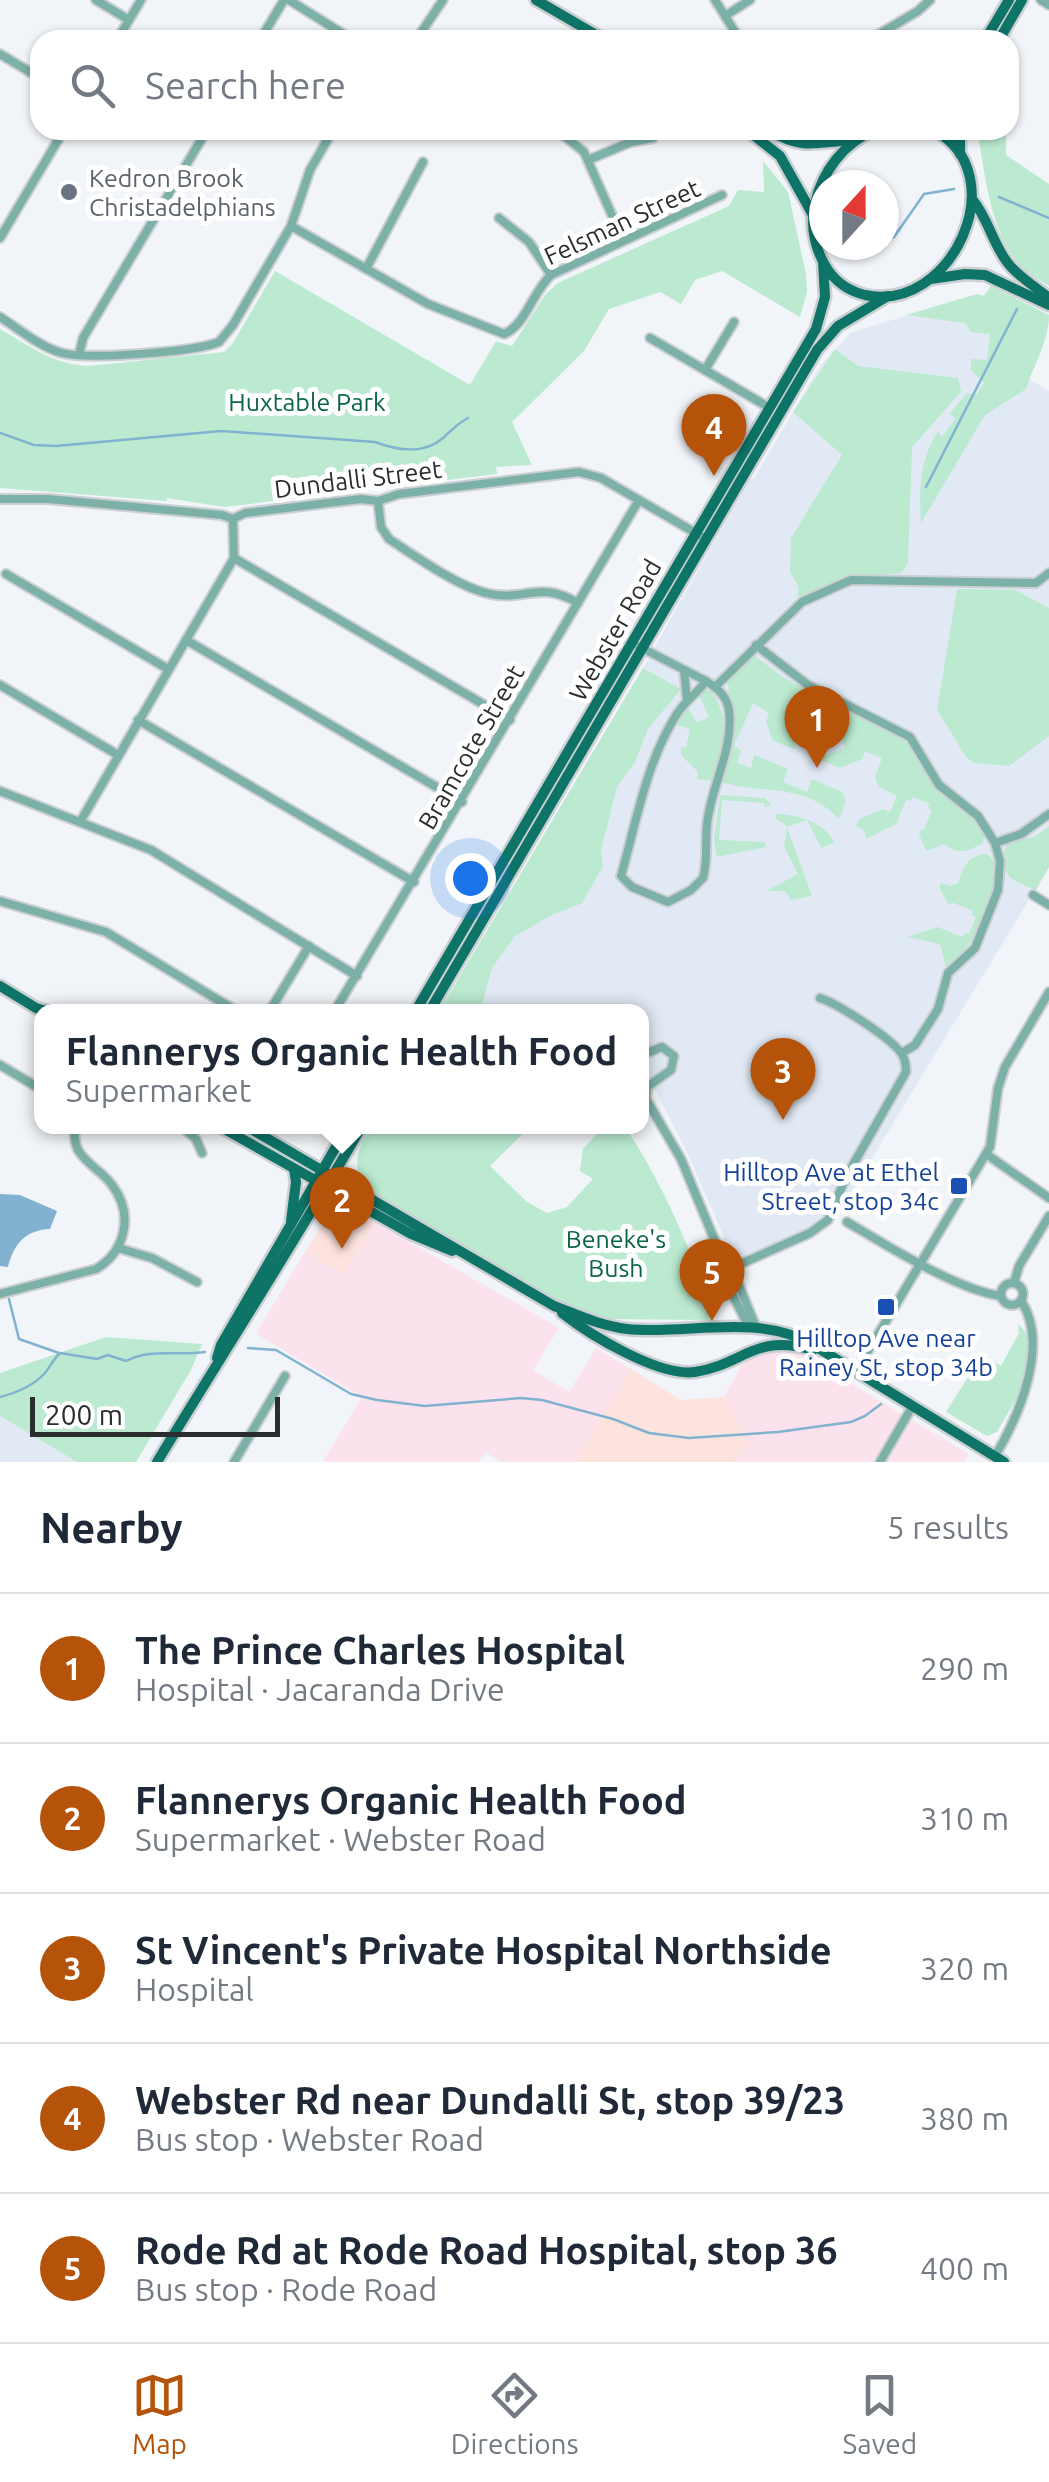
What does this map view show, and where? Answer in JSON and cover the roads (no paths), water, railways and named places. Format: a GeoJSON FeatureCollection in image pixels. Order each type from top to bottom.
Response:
{"type":"FeatureCollection","features":[{"type":"Feature","properties":{"kind":"main road"},"geometry":{"type":"LineString","coordinates":[[992,30],[1009,0]]}},
{"type":"Feature","properties":{"kind":"main road"},"geometry":{"type":"LineString","coordinates":[[1004,30],[1022,0]]}},
{"type":"Feature","properties":{"kind":"main road"},"geometry":{"type":"LineString","coordinates":[[543,2],[589,30]]}},
{"type":"Feature","properties":{"kind":"main road","name":"Webster Road"},"geometry":{"type":"LineString","coordinates":[[760,140],[780,156],[809,207]]}},
{"type":"Feature","properties":{"kind":"main road"},"geometry":{"type":"LineString","coordinates":[[789,140],[811,146],[855,140]]}},
{"type":"Feature","properties":{"kind":"main road"},"geometry":{"type":"LineString","coordinates":[[829,170],[855,140]]}},
{"type":"Feature","properties":{"kind":"main road"},"geometry":{"type":"LineString","coordinates":[[930,279],[959,244],[968,225],[972,198],[969,174],[948,140]]}},
{"type":"Feature","properties":{"kind":"main road"},"geometry":{"type":"LineString","coordinates":[[960,140],[960,154]]}},
{"type":"Feature","properties":{"kind":"main road"},"geometry":{"type":"LineString","coordinates":[[972,198],[983,212],[1004,259],[1049,302]]}},
{"type":"Feature","properties":{"kind":"main road"},"geometry":{"type":"LineString","coordinates":[[823,262],[836,281],[849,289],[888,296]]}},
{"type":"Feature","properties":{"kind":"main road","name":"Webster Road"},"geometry":{"type":"LineString","coordinates":[[434,1004],[644,649],[701,536],[819,322],[825,296],[823,262]]}},
{"type":"Feature","properties":{"kind":"main road"},"geometry":{"type":"LineString","coordinates":[[930,279],[986,275],[1049,302]]}},
{"type":"Feature","properties":{"kind":"main road","name":"Webster Road"},"geometry":{"type":"LineString","coordinates":[[420,1004],[631,642],[823,341],[838,326],[888,296],[930,279]]}},
{"type":"Feature","properties":{"kind":"main road"},"geometry":{"type":"LineString","coordinates":[[0,986],[34,1006]]}},
{"type":"Feature","properties":{"kind":"main road"},"geometry":{"type":"LineString","coordinates":[[233,1134],[294,1170],[348,1186],[440,1237],[463,1255]]}},
{"type":"Feature","properties":{"kind":"main road"},"geometry":{"type":"LineString","coordinates":[[258,1134],[350,1200],[412,1234],[463,1255],[554,1306],[593,1322],[626,1329],[727,1328],[795,1335],[999,1459]]}},
{"type":"Feature","properties":{"kind":"main road"},"geometry":{"type":"LineString","coordinates":[[156,1462],[317,1206],[324,1179],[344,1134]]}},
{"type":"Feature","properties":{"kind":"main road"},"geometry":{"type":"LineString","coordinates":[[216,1364],[222,1344],[291,1222],[344,1157],[357,1134]]}},
{"type":"Feature","properties":{"kind":"main road"},"geometry":{"type":"LineString","coordinates":[[344,1157],[348,1186]]}},
{"type":"Feature","properties":{"kind":"main road"},"geometry":{"type":"LineString","coordinates":[[291,1222],[294,1170]]}},
{"type":"Feature","properties":{"kind":"main road"},"geometry":{"type":"LineString","coordinates":[[317,1206],[350,1200]]}},
{"type":"Feature","properties":{"kind":"main road"},"geometry":{"type":"LineString","coordinates":[[554,1306],[574,1322],[664,1369],[690,1373],[766,1345],[798,1346]]}},
{"type":"Feature","properties":{"kind":"main road"},"geometry":{"type":"LineString","coordinates":[[734,1358],[749,1345],[753,1329]]}},
{"type":"Feature","properties":{"kind":"main road"},"geometry":{"type":"LineString","coordinates":[[753,1329],[822,1354]]}},
{"type":"Feature","properties":{"kind":"street"},"geometry":{"type":"LineString","coordinates":[[96,0],[129,20]]}},
{"type":"Feature","properties":{"kind":"street"},"geometry":{"type":"LineString","coordinates":[[124,30],[141,0]]}},
{"type":"Feature","properties":{"kind":"street"},"geometry":{"type":"LineString","coordinates":[[266,30],[286,0],[336,30]]}},
{"type":"Feature","properties":{"kind":"street"},"geometry":{"type":"LineString","coordinates":[[426,30],[443,0]]}},
{"type":"Feature","properties":{"kind":"street"},"geometry":{"type":"LineString","coordinates":[[715,0],[734,30]]}},
{"type":"Feature","properties":{"kind":"street"},"geometry":{"type":"LineString","coordinates":[[725,16],[750,0]]}},
{"type":"Feature","properties":{"kind":"street"},"geometry":{"type":"LineString","coordinates":[[886,30],[918,12],[930,0]]}},
{"type":"Feature","properties":{"kind":"street"},"geometry":{"type":"LineString","coordinates":[[1040,0],[1049,5]]}},
{"type":"Feature","properties":{"kind":"street"},"geometry":{"type":"LineString","coordinates":[[0,54],[30,72]]}},
{"type":"Feature","properties":{"kind":"street"},"geometry":{"type":"LineString","coordinates":[[0,238],[58,140]]}},
{"type":"Feature","properties":{"kind":"street"},"geometry":{"type":"LineString","coordinates":[[79,355],[83,338],[201,140]]}},
{"type":"Feature","properties":{"kind":"street"},"geometry":{"type":"LineString","coordinates":[[0,317],[58,351],[79,355],[219,342],[291,226],[310,170],[327,140]]}},
{"type":"Feature","properties":{"kind":"street"},"geometry":{"type":"LineString","coordinates":[[572,140],[588,160],[623,240]]}},
{"type":"Feature","properties":{"kind":"street"},"geometry":{"type":"LineString","coordinates":[[588,160],[642,140]]}},
{"type":"Feature","properties":{"kind":"street"},"geometry":{"type":"LineString","coordinates":[[366,269],[423,162]]}},
{"type":"Feature","properties":{"kind":"street","name":"Felsman Street"},"geometry":{"type":"LineString","coordinates":[[291,226],[428,304],[504,334],[515,327],[551,275],[722,195]]}},
{"type":"Feature","properties":{"kind":"street"},"geometry":{"type":"LineString","coordinates":[[499,218],[529,242],[551,275]]}},
{"type":"Feature","properties":{"kind":"street"},"geometry":{"type":"LineString","coordinates":[[706,370],[734,322]]}},
{"type":"Feature","properties":{"kind":"street"},"geometry":{"type":"LineString","coordinates":[[650,338],[770,408]]}},
{"type":"Feature","properties":{"kind":"street","name":"Dundalli Street"},"geometry":{"type":"LineString","coordinates":[[0,499],[48,499],[233,519],[243,514],[316,504],[361,499],[378,502],[399,494],[580,472],[601,478],[701,536]]}},
{"type":"Feature","properties":{"kind":"street","name":"Bramcote Street"},"geometry":{"type":"LineString","coordinates":[[339,1004],[639,500]]}},
{"type":"Feature","properties":{"kind":"street"},"geometry":{"type":"LineString","coordinates":[[378,502],[381,527],[389,539],[475,589],[490,595],[547,590],[578,604]]}},
{"type":"Feature","properties":{"kind":"street"},"geometry":{"type":"LineString","coordinates":[[80,822],[234,558],[233,519]]}},
{"type":"Feature","properties":{"kind":"street"},"geometry":{"type":"LineString","coordinates":[[234,558],[510,720]]}},
{"type":"Feature","properties":{"kind":"street"},"geometry":{"type":"LineString","coordinates":[[6,574],[168,669]]}},
{"type":"Feature","properties":{"kind":"street"},"geometry":{"type":"LineString","coordinates":[[715,687],[812,595],[851,580],[1036,583],[1047,579]]}},
{"type":"Feature","properties":{"kind":"street"},"geometry":{"type":"LineString","coordinates":[[186,640],[462,802]]}},
{"type":"Feature","properties":{"kind":"street"},"geometry":{"type":"LineString","coordinates":[[631,642],[706,681],[715,687],[729,708],[729,728],[707,824],[703,878],[691,890],[668,902],[632,887],[621,876],[660,744],[687,700],[706,681]]}},
{"type":"Feature","properties":{"kind":"street"},"geometry":{"type":"LineString","coordinates":[[756,645],[808,684],[910,737],[939,785],[978,816],[995,843],[1000,861],[998,890],[975,948],[948,973],[938,1009],[915,1046],[902,1052]]}},
{"type":"Feature","properties":{"kind":"street"},"geometry":{"type":"LineString","coordinates":[[684,670],[687,700]]}},
{"type":"Feature","properties":{"kind":"street"},"geometry":{"type":"LineString","coordinates":[[0,686],[118,754]]}},
{"type":"Feature","properties":{"kind":"street"},"geometry":{"type":"LineString","coordinates":[[138,720],[414,882]]}},
{"type":"Feature","properties":{"kind":"street"},"geometry":{"type":"LineString","coordinates":[[0,791],[151,850],[357,976]]}},
{"type":"Feature","properties":{"kind":"street"},"geometry":{"type":"LineString","coordinates":[[995,843],[1021,834],[1049,814]]}},
{"type":"Feature","properties":{"kind":"street"},"geometry":{"type":"LineString","coordinates":[[1033,895],[1049,905]]}},
{"type":"Feature","properties":{"kind":"street"},"geometry":{"type":"LineString","coordinates":[[0,900],[106,932],[225,1004]]}},
{"type":"Feature","properties":{"kind":"street"},"geometry":{"type":"LineString","coordinates":[[275,1004],[309,946]]}},
{"type":"Feature","properties":{"kind":"street"},"geometry":{"type":"LineString","coordinates":[[854,1373],[986,1154],[993,1138],[998,1088],[1005,1068],[1049,992]]}},
{"type":"Feature","properties":{"kind":"street"},"geometry":{"type":"LineString","coordinates":[[727,1270],[816,1230],[828,1220],[846,1177],[902,1082],[906,1065],[902,1052],[845,1009],[820,998]]}},
{"type":"Feature","properties":{"kind":"street"},"geometry":{"type":"LineString","coordinates":[[649,1052],[662,1047],[675,1060],[670,1071],[649,1085]]}},
{"type":"Feature","properties":{"kind":"street"},"geometry":{"type":"LineString","coordinates":[[0,1065],[34,1085]]}},
{"type":"Feature","properties":{"kind":"street"},"geometry":{"type":"LineString","coordinates":[[649,1102],[652,1113],[682,1159],[727,1270],[738,1283],[753,1329]]}},
{"type":"Feature","properties":{"kind":"street"},"geometry":{"type":"LineString","coordinates":[[0,1294],[96,1269],[118,1248],[124,1232],[123,1206],[109,1181],[78,1150],[76,1134]]}},
{"type":"Feature","properties":{"kind":"street"},"geometry":{"type":"LineString","coordinates":[[190,1134],[202,1153]]}},
{"type":"Feature","properties":{"kind":"street"},"geometry":{"type":"LineString","coordinates":[[986,1154],[1049,1198]]}},
{"type":"Feature","properties":{"kind":"street"},"geometry":{"type":"LineString","coordinates":[[1014,1283],[1019,1266],[1049,1216]]}},
{"type":"Feature","properties":{"kind":"street"},"geometry":{"type":"LineString","coordinates":[[847,1222],[919,1263],[980,1291],[1001,1296],[1011,1306],[1021,1301]]}},
{"type":"Feature","properties":{"kind":"street"},"geometry":{"type":"LineString","coordinates":[[118,1248],[152,1258],[196,1282]]}},
{"type":"Feature","properties":{"kind":"street"},"geometry":{"type":"LineString","coordinates":[[727,1270],[726,1281],[737,1307],[753,1329]]}},
{"type":"Feature","properties":{"kind":"street"},"geometry":{"type":"LineString","coordinates":[[1001,1296],[1004,1286],[1014,1283]]}},
{"type":"Feature","properties":{"kind":"street"},"geometry":{"type":"LineString","coordinates":[[1014,1283],[1022,1290],[1021,1301]]}},
{"type":"Feature","properties":{"kind":"street"},"geometry":{"type":"LineString","coordinates":[[1021,1301],[1040,1320]]}},
{"type":"Feature","properties":{"kind":"street"},"geometry":{"type":"LineString","coordinates":[[727,1328],[737,1307]]}},
{"type":"Feature","properties":{"kind":"street"},"geometry":{"type":"LineString","coordinates":[[234,1462],[285,1376]]}},
{"type":"Feature","properties":{"kind":"street"},"geometry":{"type":"LineString","coordinates":[[999,1459],[1042,1377]]}},
{"type":"Feature","properties":{"kind":"street"},"geometry":{"type":"LineString","coordinates":[[880,1462],[912,1407]]}},
{"type":"Feature","properties":{"kind":"water"},"geometry":{"type":"Polygon","coordinates":[[[0,1194],[20,1195],[57,1211],[50,1229],[34,1232],[22,1240],[8,1267],[0,1266],[0,1194]]]}},
{"type":"Feature","properties":{"kind":"waterway"},"geometry":{"type":"LineString","coordinates":[[899,230],[924,194],[954,189]]}},
{"type":"Feature","properties":{"kind":"waterway"},"geometry":{"type":"LineString","coordinates":[[999,197],[1049,218]]}},
{"type":"Feature","properties":{"kind":"waterway"},"geometry":{"type":"LineString","coordinates":[[926,487],[1017,309]]}},
{"type":"Feature","properties":{"kind":"waterway"},"geometry":{"type":"LineString","coordinates":[[0,433],[34,445],[56,446],[221,431],[375,442],[410,449],[435,443],[468,418]]}},
{"type":"Feature","properties":{"kind":"waterway"},"geometry":{"type":"LineString","coordinates":[[9,1299],[19,1339],[59,1353]]}},
{"type":"Feature","properties":{"kind":"waterway"},"geometry":{"type":"LineString","coordinates":[[248,1348],[276,1350],[351,1394],[377,1400],[425,1406],[521,1398],[542,1400],[649,1433],[689,1438],[851,1422],[881,1404]]}},
{"type":"Feature","properties":{"kind":"waterway"},"geometry":{"type":"LineString","coordinates":[[0,1397],[35,1382],[60,1353],[97,1359],[108,1355],[126,1361],[154,1353],[205,1352]]}},
{"type":"Feature","properties":{"kind":"place","name":"Kedron Brook Christadelphians"},"geometry":{"type":"Point","coordinates":[69,192]}},
{"type":"Feature","properties":{"kind":"place","name":"Webster Rd near Dundalli St, stop 39/23"},"geometry":{"type":"Point","coordinates":[714,476]}},
{"type":"Feature","properties":{"kind":"place","name":"The Prince Charles Hospital"},"geometry":{"type":"Point","coordinates":[817,768]}},
{"type":"Feature","properties":{"kind":"place","name":"St Vincent's Private Hospital Northside"},"geometry":{"type":"Point","coordinates":[783,1120]}},
{"type":"Feature","properties":{"kind":"place","name":"Hilltop Ave at Ethel Street, stop 34c"},"geometry":{"type":"Point","coordinates":[959,1186]}},
{"type":"Feature","properties":{"kind":"place","name":"Flannerys Organic Health Food"},"geometry":{"type":"Point","coordinates":[342,1249]}},
{"type":"Feature","properties":{"kind":"place","name":"Hilltop Ave near Rainey St, stop 34b"},"geometry":{"type":"Point","coordinates":[886,1307]}},
{"type":"Feature","properties":{"kind":"place","name":"Rode Rd at Rode Road Hospital, stop 36"},"geometry":{"type":"Point","coordinates":[712,1321]}},
{"type":"Feature","properties":{"kind":"park label","name":"Huxtable Park"},"geometry":{"type":"Point","coordinates":[307,402]}},
{"type":"Feature","properties":{"kind":"park label","name":"Beneke's Bush"},"geometry":{"type":"Point","coordinates":[616,1254]}}]}
